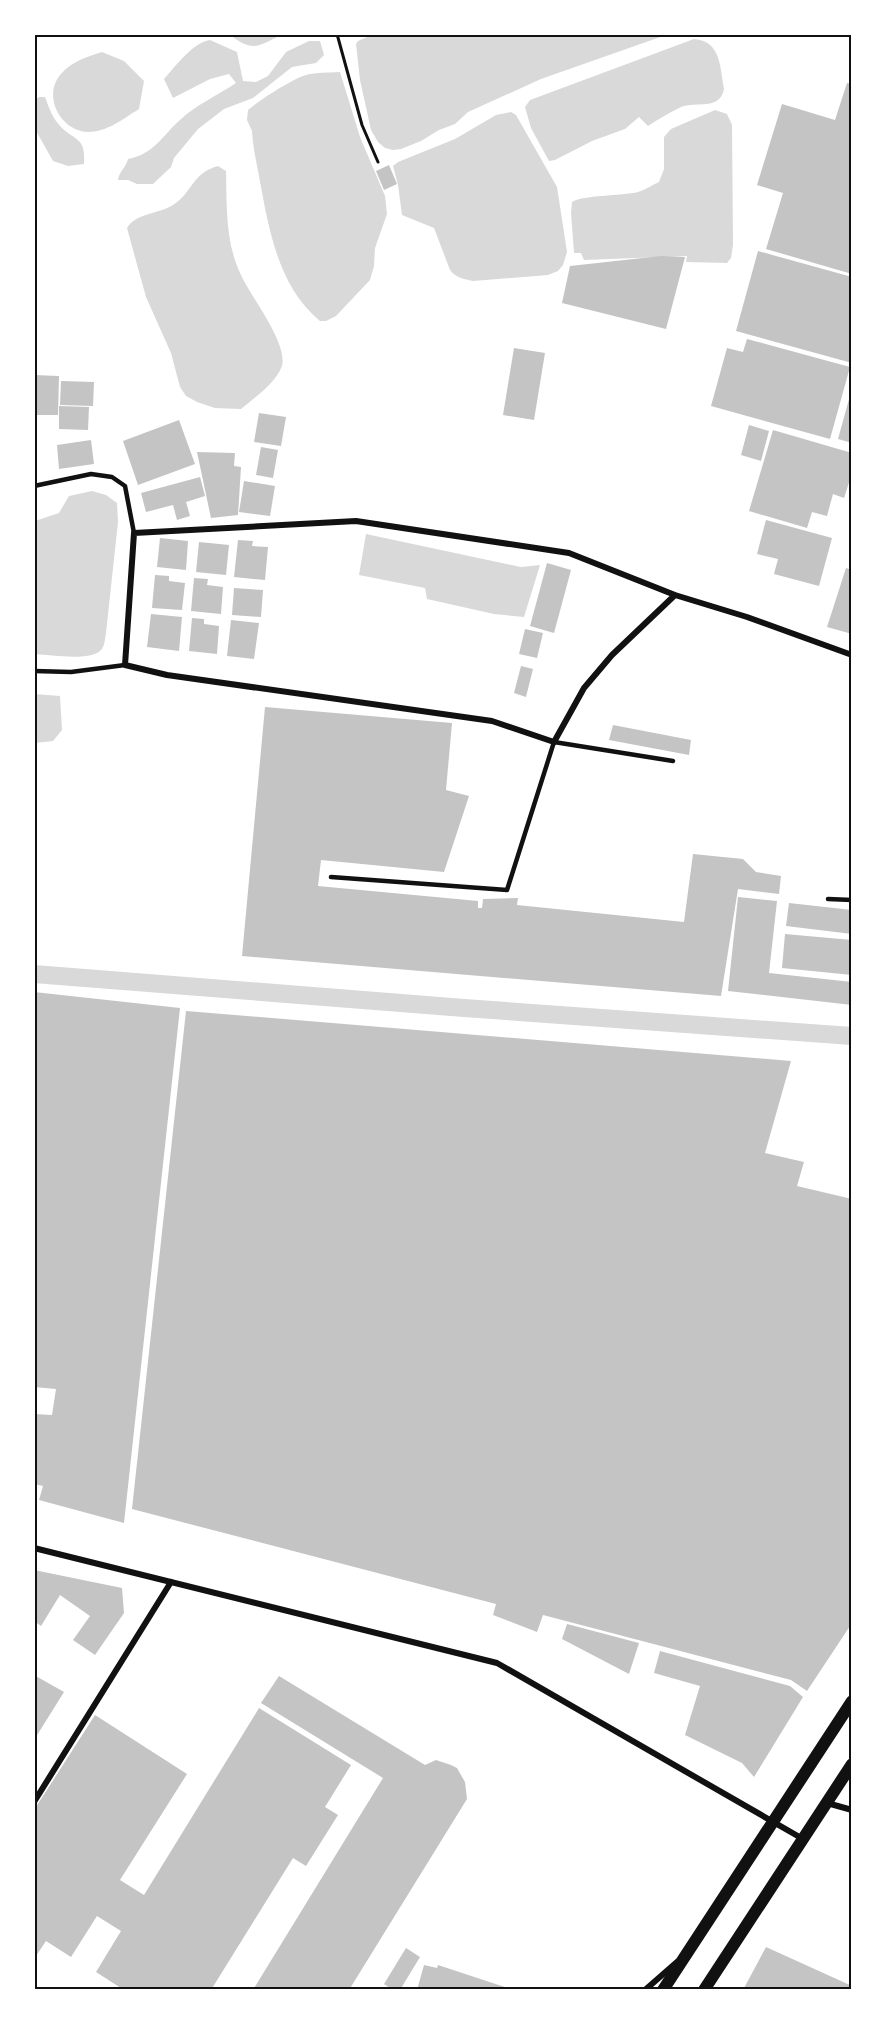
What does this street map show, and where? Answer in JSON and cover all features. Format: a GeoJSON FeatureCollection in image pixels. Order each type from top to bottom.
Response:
{"type":"FeatureCollection","features":[{"type":"Feature","properties":{"kind":"main road"},"geometry":{"type":"LineString","coordinates":[[663,1989],[852,1701]]}},
{"type":"Feature","properties":{"kind":"main road"},"geometry":{"type":"LineString","coordinates":[[704,1989],[852,1764]]}},
{"type":"Feature","properties":{"kind":"street"},"geometry":{"type":"LineString","coordinates":[[675,595],[612,656],[584,688],[554,742],[492,721],[167,675],[125,665],[134,533],[356,521],[569,553],[675,595],[747,616],[852,655]]}},
{"type":"Feature","properties":{"kind":"street"},"geometry":{"type":"LineString","coordinates":[[34,1548],[497,1663],[804,1839]]}},
{"type":"Feature","properties":{"kind":"street"},"geometry":{"type":"LineString","coordinates":[[34,1802],[171,1582]]}},
{"type":"Feature","properties":{"kind":"street"},"geometry":{"type":"LineString","coordinates":[[827,1802],[852,1810]]}},
{"type":"Feature","properties":{"kind":"street"},"geometry":{"type":"LineString","coordinates":[[645,1989],[686,1954]]}},
{"type":"Feature","properties":{"kind":"street"},"geometry":{"type":"LineString","coordinates":[[710,1989],[717,1970]]}},
{"type":"Feature","properties":{"kind":"lane"},"geometry":{"type":"LineString","coordinates":[[34,486],[92,474],[112,477],[125,486],[134,533]]}},
{"type":"Feature","properties":{"kind":"lane"},"geometry":{"type":"LineString","coordinates":[[34,671],[71,672],[125,665]]}},
{"type":"Feature","properties":{"kind":"lane"},"geometry":{"type":"LineString","coordinates":[[331,877],[507,890],[554,742],[673,761]]}},
{"type":"Feature","properties":{"kind":"lane"},"geometry":{"type":"LineString","coordinates":[[828,899],[852,900]]}},
{"type":"Feature","properties":{"kind":"path"},"geometry":{"type":"LineString","coordinates":[[337,34],[362,125],[378,162]]}},
{"type":"Feature","properties":{"kind":"shaded area"},"geometry":{"type":"Polygon","coordinates":[[[374,34],[666,35],[541,79],[468,112],[455,124],[421,141],[393,150],[385,148],[378,142],[371,130],[360,80],[356,44],[374,34]]]}},
{"type":"Feature","properties":{"kind":"shaded area"},"geometry":{"type":"Polygon","coordinates":[[[230,35],[281,35],[260,45],[250,46],[230,35]]]}},
{"type":"Feature","properties":{"kind":"shaded area"},"geometry":{"type":"Polygon","coordinates":[[[694,39],[710,45],[718,56],[724,89],[718,100],[713,103],[681,107],[648,126],[639,117],[625,129],[549,161],[531,128],[525,107],[530,100],[694,39]]]}},
{"type":"Feature","properties":{"kind":"shaded area"},"geometry":{"type":"Polygon","coordinates":[[[210,40],[237,52],[243,81],[256,82],[268,76],[286,52],[309,41],[320,41],[324,55],[316,63],[292,67],[253,98],[224,109],[198,129],[174,158],[171,167],[153,184],[137,184],[128,180],[118,180],[128,159],[151,149],[186,115],[236,83],[229,74],[210,79],[173,98],[164,79],[191,50],[210,40]]]}},
{"type":"Feature","properties":{"kind":"shaded area"},"geometry":{"type":"Polygon","coordinates":[[[102,52],[124,61],[144,81],[139,109],[102,130],[88,132],[78,130],[62,119],[57,110],[53,92],[56,82],[70,66],[102,52]]]}},
{"type":"Feature","properties":{"kind":"shaded area"},"geometry":{"type":"Polygon","coordinates":[[[340,72],[360,137],[385,196],[387,214],[375,248],[370,280],[336,316],[320,321],[295,293],[279,260],[264,205],[252,131],[247,120],[248,110],[293,80],[310,74],[340,72]]]}},
{"type":"Feature","properties":{"kind":"shaded area"},"geometry":{"type":"Polygon","coordinates":[[[45,97],[58,124],[81,144],[84,164],[68,166],[53,161],[35,129],[35,100],[45,97]]]}},
{"type":"Feature","properties":{"kind":"shaded area"},"geometry":{"type":"Polygon","coordinates":[[[715,110],[727,114],[732,125],[733,245],[731,258],[727,263],[686,262],[687,256],[584,260],[581,253],[574,253],[572,202],[584,198],[638,192],[659,182],[664,169],[664,137],[671,129],[715,110]]]}},
{"type":"Feature","properties":{"kind":"shaded area"},"geometry":{"type":"Polygon","coordinates":[[[511,112],[516,115],[557,187],[567,252],[563,265],[558,271],[548,275],[473,281],[463,279],[450,270],[434,228],[402,215],[393,166],[455,139],[496,115],[511,112]]]}},
{"type":"Feature","properties":{"kind":"shaded area"},"geometry":{"type":"Polygon","coordinates":[[[218,166],[226,171],[229,237],[236,263],[268,320],[280,345],[282,356],[282,366],[275,378],[241,409],[215,408],[197,402],[186,396],[180,387],[171,353],[146,297],[127,228],[136,219],[173,205],[203,173],[218,166]]]}},
{"type":"Feature","properties":{"kind":"shaded area"},"geometry":{"type":"Polygon","coordinates":[[[92,491],[106,495],[117,503],[118,522],[104,645],[100,651],[87,656],[35,654],[35,521],[59,513],[69,496],[92,491]]]}},
{"type":"Feature","properties":{"kind":"shaded area"},"geometry":{"type":"Polygon","coordinates":[[[366,534],[521,567],[540,565],[524,617],[494,614],[427,599],[425,588],[359,575],[366,534]]]}},
{"type":"Feature","properties":{"kind":"shaded area"},"geometry":{"type":"Polygon","coordinates":[[[34,694],[60,696],[62,730],[53,741],[35,743],[34,694]]]}},
{"type":"Feature","properties":{"kind":"building"},"geometry":{"type":"Polygon","coordinates":[[[847,83],[852,84],[852,274],[766,249],[783,193],[757,185],[782,104],[835,120],[847,83]]]}},
{"type":"Feature","properties":{"kind":"building"},"geometry":{"type":"Polygon","coordinates":[[[389,165],[397,184],[384,190],[376,171],[389,165]]]}},
{"type":"Feature","properties":{"kind":"building"},"geometry":{"type":"Polygon","coordinates":[[[758,251],[852,277],[852,363],[736,331],[758,251]]]}},
{"type":"Feature","properties":{"kind":"building"},"geometry":{"type":"Polygon","coordinates":[[[661,256],[685,257],[666,329],[562,303],[570,266],[661,256]]]}},
{"type":"Feature","properties":{"kind":"building"},"geometry":{"type":"Polygon","coordinates":[[[747,339],[850,367],[830,439],[711,406],[727,348],[743,352],[747,339]]]}},
{"type":"Feature","properties":{"kind":"building"},"geometry":{"type":"Polygon","coordinates":[[[514,348],[545,353],[534,420],[503,415],[514,348]]]}},
{"type":"Feature","properties":{"kind":"building"},"geometry":{"type":"Polygon","coordinates":[[[34,375],[59,376],[58,415],[34,415],[34,375]]]}},
{"type":"Feature","properties":{"kind":"building"},"geometry":{"type":"Polygon","coordinates":[[[61,381],[94,382],[93,406],[60,405],[61,381]]]}},
{"type":"Feature","properties":{"kind":"building"},"geometry":{"type":"Polygon","coordinates":[[[852,392],[852,443],[838,439],[852,392]]]}},
{"type":"Feature","properties":{"kind":"building"},"geometry":{"type":"Polygon","coordinates":[[[59,406],[89,407],[88,430],[59,429],[59,406]]]}},
{"type":"Feature","properties":{"kind":"building"},"geometry":{"type":"Polygon","coordinates":[[[259,413],[286,417],[281,446],[254,442],[259,413]]]}},
{"type":"Feature","properties":{"kind":"building"},"geometry":{"type":"Polygon","coordinates":[[[179,420],[195,464],[138,485],[123,441],[179,420]]]}},
{"type":"Feature","properties":{"kind":"building"},"geometry":{"type":"Polygon","coordinates":[[[749,425],[769,431],[761,461],[741,455],[749,425]]]}},
{"type":"Feature","properties":{"kind":"building"},"geometry":{"type":"Polygon","coordinates":[[[773,430],[852,453],[852,473],[844,498],[833,494],[827,516],[812,512],[807,528],[749,511],[773,430]]]}},
{"type":"Feature","properties":{"kind":"building"},"geometry":{"type":"Polygon","coordinates":[[[91,440],[94,464],[59,469],[57,445],[91,440]]]}},
{"type":"Feature","properties":{"kind":"building"},"geometry":{"type":"Polygon","coordinates":[[[261,447],[278,450],[273,478],[256,475],[261,447]]]}},
{"type":"Feature","properties":{"kind":"building"},"geometry":{"type":"Polygon","coordinates":[[[197,452],[235,453],[234,466],[241,467],[238,515],[211,518],[197,452]]]}},
{"type":"Feature","properties":{"kind":"building"},"geometry":{"type":"Polygon","coordinates":[[[200,477],[205,496],[186,502],[190,516],[177,520],[173,505],[146,512],[141,493],[200,477]]]}},
{"type":"Feature","properties":{"kind":"building"},"geometry":{"type":"Polygon","coordinates":[[[244,481],[275,486],[270,516],[239,512],[244,481]]]}},
{"type":"Feature","properties":{"kind":"building"},"geometry":{"type":"Polygon","coordinates":[[[766,520],[832,538],[819,586],[774,574],[778,559],[757,554],[766,520]]]}},
{"type":"Feature","properties":{"kind":"building"},"geometry":{"type":"Polygon","coordinates":[[[160,538],[188,541],[186,570],[157,567],[160,538]]]}},
{"type":"Feature","properties":{"kind":"building"},"geometry":{"type":"Polygon","coordinates":[[[238,540],[253,541],[252,546],[268,547],[265,580],[234,577],[238,540]]]}},
{"type":"Feature","properties":{"kind":"building"},"geometry":{"type":"Polygon","coordinates":[[[199,542],[229,545],[226,575],[196,572],[199,542]]]}},
{"type":"Feature","properties":{"kind":"building"},"geometry":{"type":"Polygon","coordinates":[[[547,563],[571,570],[554,633],[530,626],[547,563]]]}},
{"type":"Feature","properties":{"kind":"building"},"geometry":{"type":"Polygon","coordinates":[[[846,568],[852,570],[852,634],[827,627],[846,568]]]}},
{"type":"Feature","properties":{"kind":"building"},"geometry":{"type":"Polygon","coordinates":[[[155,575],[169,576],[169,581],[185,583],[182,610],[152,608],[155,575]]]}},
{"type":"Feature","properties":{"kind":"building"},"geometry":{"type":"Polygon","coordinates":[[[194,578],[208,579],[207,585],[223,587],[221,614],[191,611],[194,578]]]}},
{"type":"Feature","properties":{"kind":"building"},"geometry":{"type":"Polygon","coordinates":[[[234,588],[263,590],[261,617],[232,615],[234,588]]]}},
{"type":"Feature","properties":{"kind":"building"},"geometry":{"type":"Polygon","coordinates":[[[151,614],[182,617],[179,651],[147,647],[151,614]]]}},
{"type":"Feature","properties":{"kind":"building"},"geometry":{"type":"Polygon","coordinates":[[[192,618],[204,619],[204,624],[219,626],[217,654],[189,651],[192,618]]]}},
{"type":"Feature","properties":{"kind":"building"},"geometry":{"type":"Polygon","coordinates":[[[231,620],[259,623],[254,659],[227,656],[231,620]]]}},
{"type":"Feature","properties":{"kind":"building"},"geometry":{"type":"Polygon","coordinates":[[[525,629],[543,633],[537,658],[519,654],[525,629]]]}},
{"type":"Feature","properties":{"kind":"building"},"geometry":{"type":"Polygon","coordinates":[[[521,666],[533,669],[526,697],[514,693],[521,666]]]}},
{"type":"Feature","properties":{"kind":"building"},"geometry":{"type":"Polygon","coordinates":[[[265,707],[452,723],[446,790],[469,796],[444,872],[321,860],[318,886],[478,901],[478,908],[482,908],[483,899],[518,898],[517,905],[684,922],[693,854],[743,859],[756,872],[781,876],[779,894],[738,889],[721,996],[242,956],[265,707]]]}},
{"type":"Feature","properties":{"kind":"building"},"geometry":{"type":"Polygon","coordinates":[[[613,725],[691,740],[689,755],[609,740],[613,725]]]}},
{"type":"Feature","properties":{"kind":"building"},"geometry":{"type":"Polygon","coordinates":[[[738,897],[777,901],[769,973],[852,982],[852,1005],[728,991],[738,897]]]}},
{"type":"Feature","properties":{"kind":"building"},"geometry":{"type":"Polygon","coordinates":[[[789,903],[852,910],[852,934],[786,926],[789,903]]]}},
{"type":"Feature","properties":{"kind":"building"},"geometry":{"type":"Polygon","coordinates":[[[785,934],[852,940],[852,975],[782,968],[785,934]]]}},
{"type":"Feature","properties":{"kind":"building"},"geometry":{"type":"Polygon","coordinates":[[[34,992],[180,1008],[124,1523],[39,1500],[43,1486],[34,1484],[34,1414],[52,1415],[56,1389],[34,1387],[34,992]]]}},
{"type":"Feature","properties":{"kind":"building"},"geometry":{"type":"Polygon","coordinates":[[[186,1011],[791,1061],[765,1153],[804,1162],[797,1186],[852,1199],[852,1623],[807,1691],[791,1680],[543,1615],[537,1632],[493,1615],[496,1604],[132,1509],[186,1011]]]}},
{"type":"Feature","properties":{"kind":"building"},"geometry":{"type":"Polygon","coordinates":[[[34,1570],[122,1588],[124,1613],[95,1655],[73,1640],[90,1616],[60,1595],[41,1626],[34,1621],[34,1570]]]}},
{"type":"Feature","properties":{"kind":"building"},"geometry":{"type":"Polygon","coordinates":[[[567,1624],[639,1643],[629,1674],[562,1639],[567,1624]]]}},
{"type":"Feature","properties":{"kind":"building"},"geometry":{"type":"Polygon","coordinates":[[[660,1651],[790,1686],[803,1697],[754,1777],[742,1763],[685,1735],[700,1686],[654,1673],[660,1651]]]}},
{"type":"Feature","properties":{"kind":"building"},"geometry":{"type":"Polygon","coordinates":[[[34,1675],[64,1692],[34,1740],[34,1675]]]}},
{"type":"Feature","properties":{"kind":"building"},"geometry":{"type":"Polygon","coordinates":[[[279,1676],[425,1765],[436,1760],[457,1768],[465,1782],[467,1799],[349,1990],[253,1990],[383,1778],[261,1703],[279,1676]]]}},
{"type":"Feature","properties":{"kind":"building"},"geometry":{"type":"Polygon","coordinates":[[[259,1708],[351,1765],[325,1807],[338,1815],[306,1866],[293,1858],[211,1990],[124,1990],[96,1972],[121,1931],[97,1916],[71,1957],[46,1941],[34,1959],[34,1810],[95,1715],[187,1774],[120,1880],[144,1895],[259,1708]]]}},
{"type":"Feature","properties":{"kind":"building"},"geometry":{"type":"Polygon","coordinates":[[[766,1947],[852,1986],[852,1990],[743,1990],[766,1947]]]}},
{"type":"Feature","properties":{"kind":"building"},"geometry":{"type":"Polygon","coordinates":[[[406,1948],[420,1957],[400,1990],[393,1990],[384,1984],[406,1948]]]}},
{"type":"Feature","properties":{"kind":"building"},"geometry":{"type":"Polygon","coordinates":[[[424,1965],[437,1968],[438,1965],[514,1990],[417,1990],[424,1965]]]}},
{"type":"Feature","properties":{"kind":"waterway"},"geometry":{"type":"LineString","coordinates":[[34,974],[852,1036]]}}]}
